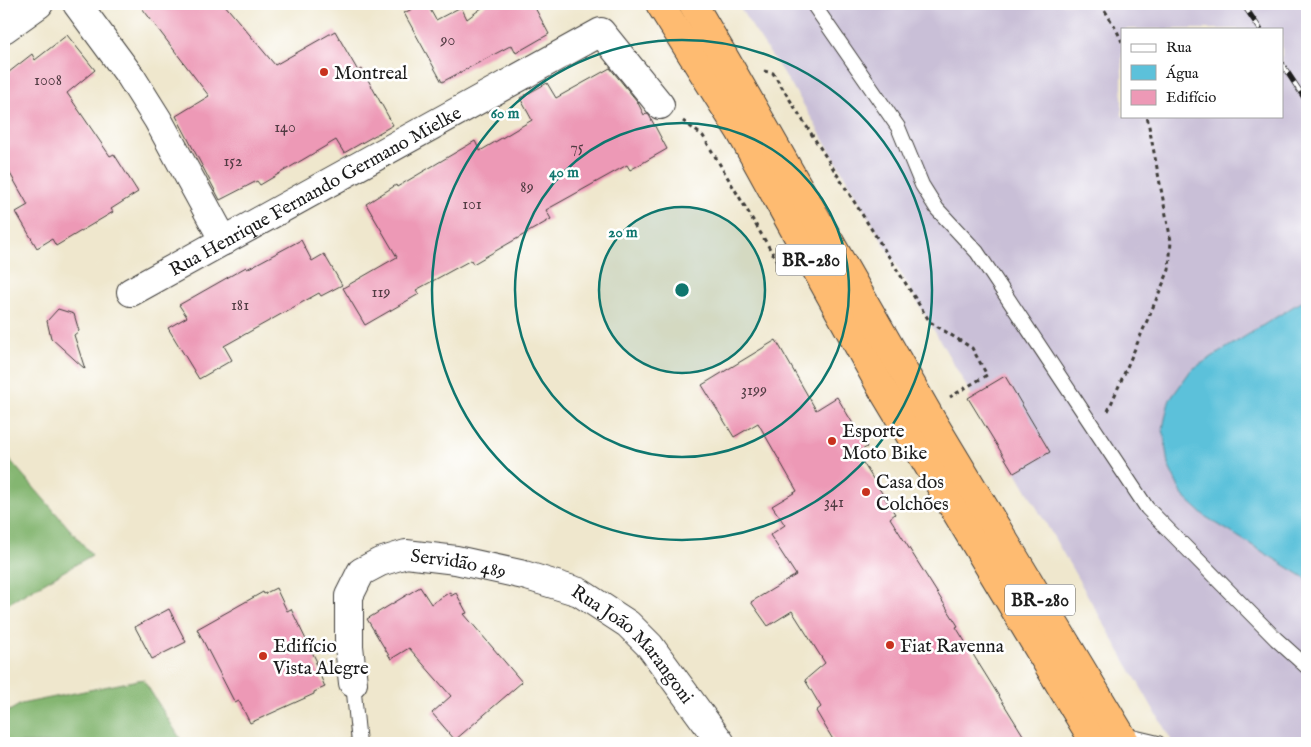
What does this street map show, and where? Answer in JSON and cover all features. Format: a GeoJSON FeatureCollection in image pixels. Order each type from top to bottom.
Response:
{"type":"FeatureCollection","features":[{"type":"Feature","properties":{"kind":"highway","name":"BR-280"},"geometry":{"type":"LineString","coordinates":[[660,4],[740,131],[880,387],[1095,743]]}},
{"type":"Feature","properties":{"kind":"highway","name":"BR-280"},"geometry":{"type":"LineString","coordinates":[[692,4],[927,410],[1123,738]]}},
{"type":"Feature","properties":{"kind":"street"},"geometry":{"type":"LineString","coordinates":[[4,29],[39,4]]}},
{"type":"Feature","properties":{"kind":"street"},"geometry":{"type":"LineString","coordinates":[[78,4],[125,69],[158,120],[224,241]]}},
{"type":"Feature","properties":{"kind":"street","name":"Rua Henrique Fernando Germano Mielke"},"geometry":{"type":"LineString","coordinates":[[131,292],[601,32],[660,105]]}},
{"type":"Feature","properties":{"kind":"street","name":"Servidão 489"},"geometry":{"type":"LineString","coordinates":[[352,683],[349,646],[350,596],[361,572],[380,562],[406,554],[456,560],[524,575]]}},
{"type":"Feature","properties":{"kind":"street","name":"Rua João Marangoni"},"geometry":{"type":"LineString","coordinates":[[524,575],[579,592],[628,624],[650,646],[721,743]]}},
{"type":"Feature","properties":{"kind":"lane"},"geometry":{"type":"LineString","coordinates":[[813,4],[898,126],[922,185],[937,209],[977,252],[1147,508],[1276,639],[1307,667]]}},
{"type":"Feature","properties":{"kind":"lane"},"geometry":{"type":"LineString","coordinates":[[352,683],[359,743]]}},
{"type":"Feature","properties":{"kind":"lane"},"geometry":{"type":"LineString","coordinates":[[1123,738],[1158,743]]}},
{"type":"Feature","properties":{"kind":"path"},"geometry":{"type":"LineString","coordinates":[[1101,4],[1121,39]]}},
{"type":"Feature","properties":{"kind":"path"},"geometry":{"type":"LineString","coordinates":[[727,62],[773,73],[930,322],[972,348],[987,375],[927,410]]}},
{"type":"Feature","properties":{"kind":"path"},"geometry":{"type":"LineString","coordinates":[[1098,435],[1169,270],[1171,241],[1147,118]]}},
{"type":"Feature","properties":{"kind":"path"},"geometry":{"type":"LineString","coordinates":[[703,136],[780,266]]}},
{"type":"Feature","properties":{"kind":"shaded area"},"geometry":{"type":"Polygon","coordinates":[[[737,4],[1307,4],[1307,743],[1173,743],[799,97],[737,4]]]}},
{"type":"Feature","properties":{"kind":"green space"},"geometry":{"type":"Polygon","coordinates":[[[4,453],[92,555],[4,606],[4,453]]]}},
{"type":"Feature","properties":{"kind":"green space"},"geometry":{"type":"Polygon","coordinates":[[[143,679],[183,743],[4,743],[4,714],[21,704],[143,679]]]}},
{"type":"Feature","properties":{"kind":"water"},"geometry":{"type":"Polygon","coordinates":[[[1307,298],[1307,579],[1206,517],[1183,496],[1168,465],[1163,428],[1169,401],[1191,370],[1307,298]]]}},
{"type":"Feature","properties":{"kind":"building"},"geometry":{"type":"Polygon","coordinates":[[[139,4],[224,4],[275,65],[335,31],[358,71],[362,69],[393,125],[344,153],[336,140],[260,185],[257,181],[220,200],[176,116],[209,96],[139,4]]]}},
{"type":"Feature","properties":{"kind":"building"},"geometry":{"type":"Polygon","coordinates":[[[422,4],[427,4],[436,20],[461,7],[467,19],[487,4],[533,4],[549,34],[516,53],[512,45],[442,82],[404,13],[422,4]]]}},
{"type":"Feature","properties":{"kind":"building"},"geometry":{"type":"Polygon","coordinates":[[[67,35],[95,70],[67,93],[110,156],[114,154],[138,192],[111,209],[113,212],[56,246],[52,239],[37,248],[16,212],[28,205],[4,163],[4,76],[32,54],[35,60],[67,35]]]}},
{"type":"Feature","properties":{"kind":"building"},"geometry":{"type":"Polygon","coordinates":[[[610,68],[637,101],[644,115],[649,115],[667,149],[630,170],[627,165],[546,210],[551,219],[473,264],[471,260],[416,290],[419,294],[365,325],[343,288],[397,257],[366,204],[475,141],[480,151],[532,120],[520,98],[547,83],[556,98],[610,68]]]}},
{"type":"Feature","properties":{"kind":"building"},"geometry":{"type":"Polygon","coordinates":[[[301,240],[312,261],[324,254],[342,285],[321,296],[319,293],[224,346],[232,360],[199,379],[168,328],[187,317],[179,305],[246,267],[247,269],[301,240]]]}},
{"type":"Feature","properties":{"kind":"building"},"geometry":{"type":"Polygon","coordinates":[[[58,309],[74,314],[79,331],[74,335],[85,369],[51,338],[47,321],[58,309]]]}},
{"type":"Feature","properties":{"kind":"building","name":"Fiat Ravenna"},"geometry":{"type":"Polygon","coordinates":[[[776,340],[816,410],[837,397],[867,447],[857,453],[895,514],[890,518],[958,626],[956,627],[1028,743],[835,743],[816,711],[821,707],[805,680],[825,663],[792,611],[768,626],[751,602],[796,575],[770,535],[785,525],[772,506],[797,491],[758,423],[734,437],[702,385],[776,340]]]}},
{"type":"Feature","properties":{"kind":"building"},"geometry":{"type":"Polygon","coordinates":[[[1005,376],[1050,452],[1014,473],[968,398],[1005,376]]]}},
{"type":"Feature","properties":{"kind":"building"},"geometry":{"type":"Polygon","coordinates":[[[420,587],[431,604],[450,592],[451,596],[456,593],[467,613],[464,614],[522,682],[455,740],[432,713],[451,696],[409,648],[391,659],[367,619],[420,587]]]}},
{"type":"Feature","properties":{"kind":"building","name":"Edifício Vista Alegre"},"geometry":{"type":"Polygon","coordinates":[[[276,588],[287,611],[291,609],[317,662],[315,663],[325,687],[314,692],[314,694],[250,723],[239,701],[235,703],[197,629],[263,592],[264,594],[276,588]]]}},
{"type":"Feature","properties":{"kind":"building"},"geometry":{"type":"Polygon","coordinates":[[[169,609],[186,642],[152,659],[135,627],[169,609]]]}},
{"type":"Feature","properties":{"kind":"railway"},"geometry":{"type":"LineString","coordinates":[[1243,4],[1259,28]]}},
{"type":"Feature","properties":{"kind":"railway"},"geometry":{"type":"LineString","coordinates":[[1284,67],[1307,102]]}},
{"type":"Feature","properties":{"kind":"place","name":"Montreal"},"geometry":{"type":"Point","coordinates":[324,72]}},
{"type":"Feature","properties":{"kind":"place","name":"Esporte Moto Bike"},"geometry":{"type":"Point","coordinates":[832,441]}},
{"type":"Feature","properties":{"kind":"place","name":"Casa dos Colchões"},"geometry":{"type":"Point","coordinates":[866,492]}},
{"type":"Feature","properties":{"kind":"place","name":"Fiat Ravenna"},"geometry":{"type":"Point","coordinates":[890,645]}},
{"type":"Feature","properties":{"kind":"place","name":"Edifício Vista Alegre"},"geometry":{"type":"Point","coordinates":[263,656]}}]}
